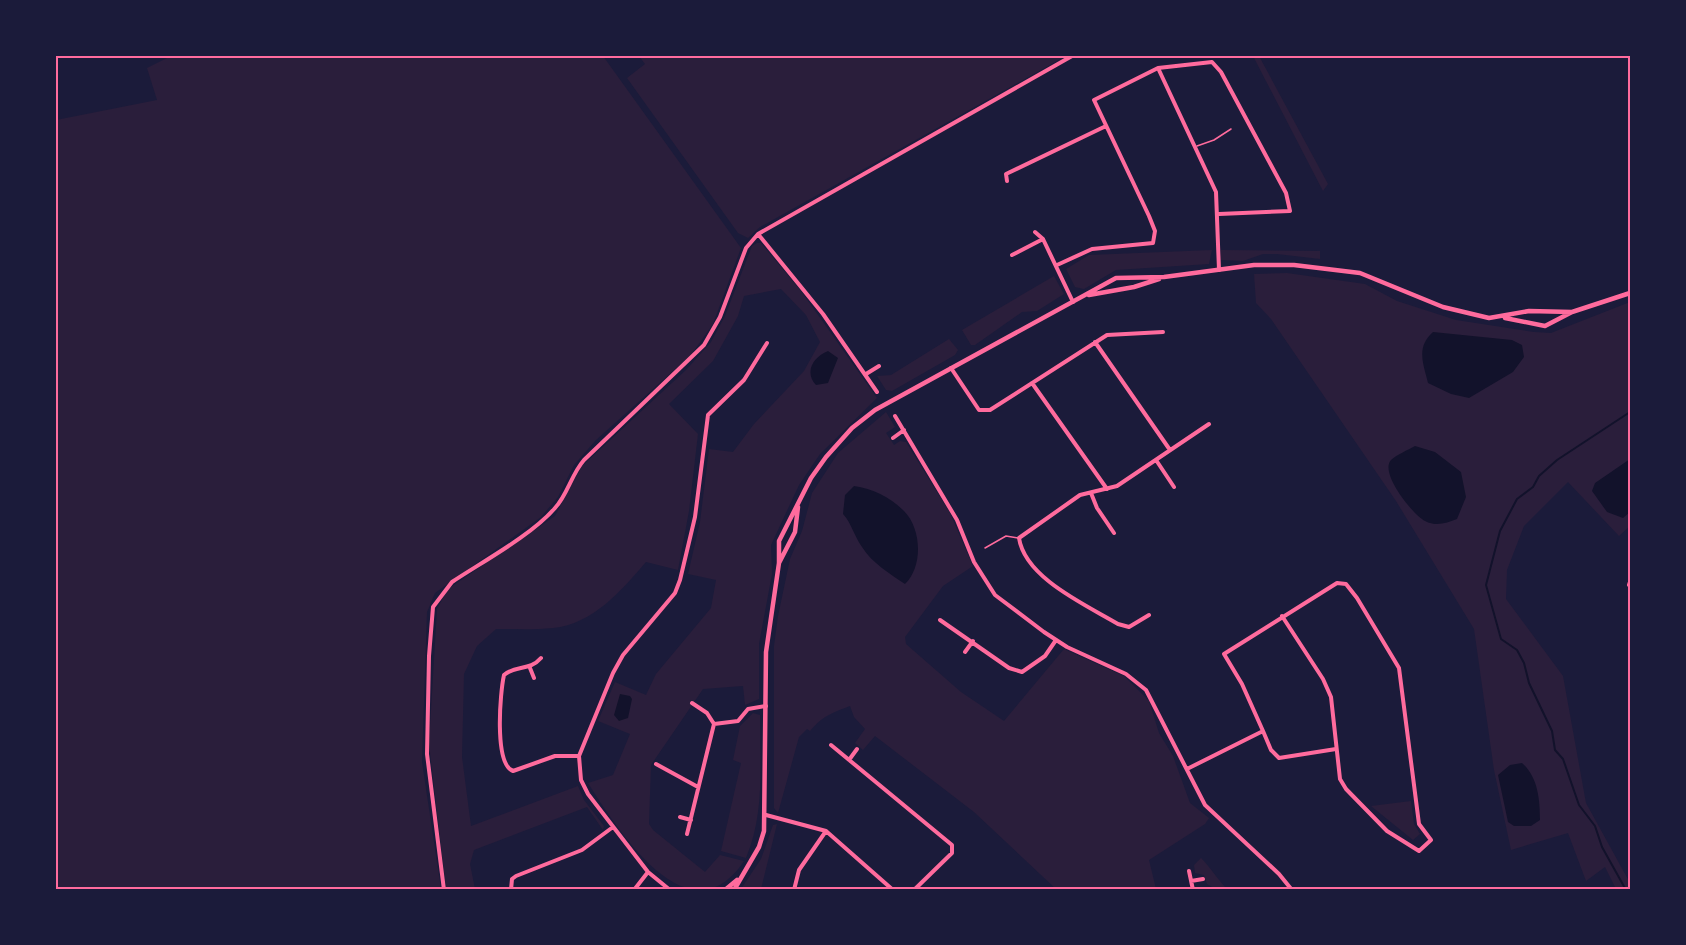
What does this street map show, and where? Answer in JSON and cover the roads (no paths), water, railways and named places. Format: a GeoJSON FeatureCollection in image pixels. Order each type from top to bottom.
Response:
{"type":"FeatureCollection","features":[{"type":"Feature","properties":{"kind":"street"},"geometry":{"type":"LineString","coordinates":[[444,890],[427,754],[430,636],[433,607],[447,587],[544,520],[563,498],[576,469],[584,460],[694,356],[712,334],[746,248],[758,234],[1071,56]]}},
{"type":"Feature","properties":{"kind":"street"},"geometry":{"type":"LineString","coordinates":[[1057,265],[1092,249],[1153,243],[1155,231],[1149,216],[1094,100],[1158,68],[1212,62],[1221,72],[1286,193],[1290,211],[1219,214]]}},
{"type":"Feature","properties":{"kind":"street"},"geometry":{"type":"LineString","coordinates":[[1158,68],[1216,192],[1219,214],[1219,270]]}},
{"type":"Feature","properties":{"kind":"street"},"geometry":{"type":"LineString","coordinates":[[1006,181],[1006,174],[1106,126]]}},
{"type":"Feature","properties":{"kind":"street"},"geometry":{"type":"LineString","coordinates":[[1035,232],[1043,239],[1073,302]]}},
{"type":"Feature","properties":{"kind":"street"},"geometry":{"type":"LineString","coordinates":[[758,234],[823,314],[878,392]]}},
{"type":"Feature","properties":{"kind":"street"},"geometry":{"type":"LineString","coordinates":[[1012,255],[1043,239]]}},
{"type":"Feature","properties":{"kind":"street"},"geometry":{"type":"LineString","coordinates":[[734,890],[759,847],[766,815],[766,652],[779,563],[779,541],[826,457],[852,428],[886,403],[1116,278],[1164,277],[1273,264],[1360,273],[1443,308],[1490,318],[1529,311],[1572,312]]}},
{"type":"Feature","properties":{"kind":"street"},"geometry":{"type":"LineString","coordinates":[[1083,297],[1134,287],[1164,277]]}},
{"type":"Feature","properties":{"kind":"street"},"geometry":{"type":"LineString","coordinates":[[1502,317],[1545,326],[1572,312],[1630,293]]}},
{"type":"Feature","properties":{"kind":"street"},"geometry":{"type":"LineString","coordinates":[[951,367],[978,410],[990,410],[1107,335],[1163,332]]}},
{"type":"Feature","properties":{"kind":"street"},"geometry":{"type":"LineString","coordinates":[[1095,342],[1170,450]]}},
{"type":"Feature","properties":{"kind":"street"},"geometry":{"type":"LineString","coordinates":[[670,890],[648,872],[588,794],[581,780],[579,756],[623,655],[675,593],[680,580],[695,517],[708,415],[744,380],[767,343]]}},
{"type":"Feature","properties":{"kind":"street"},"geometry":{"type":"LineString","coordinates":[[866,374],[879,366]]}},
{"type":"Feature","properties":{"kind":"street"},"geometry":{"type":"LineString","coordinates":[[1032,383],[1107,489]]}},
{"type":"Feature","properties":{"kind":"street"},"geometry":{"type":"LineString","coordinates":[[895,416],[957,520],[974,562],[994,595],[1056,640],[1126,674],[1146,690],[1205,805],[1279,874],[1292,890]]}},
{"type":"Feature","properties":{"kind":"street"},"geometry":{"type":"LineString","coordinates":[[1149,615],[1129,627],[1118,624],[1044,580],[1022,547],[1019,538],[1080,495],[1117,486],[1209,424]]}},
{"type":"Feature","properties":{"kind":"street"},"geometry":{"type":"LineString","coordinates":[[893,438],[904,430]]}},
{"type":"Feature","properties":{"kind":"street"},"geometry":{"type":"LineString","coordinates":[[1156,460],[1174,487]]}},
{"type":"Feature","properties":{"kind":"street"},"geometry":{"type":"LineString","coordinates":[[1091,493],[1097,508],[1114,532]]}},
{"type":"Feature","properties":{"kind":"street"},"geometry":{"type":"LineString","coordinates":[[779,563],[795,532],[798,504]]}},
{"type":"Feature","properties":{"kind":"street"},"geometry":{"type":"LineString","coordinates":[[1282,616],[1323,679],[1331,697],[1340,778],[1346,789],[1387,831],[1419,851],[1431,840],[1419,824],[1399,668],[1350,587],[1337,583],[1282,616],[1224,654],[1242,684],[1271,750],[1279,758],[1336,749]]}},
{"type":"Feature","properties":{"kind":"street"},"geometry":{"type":"LineString","coordinates":[[940,620],[1009,668],[1022,672],[1045,656],[1056,640]]}},
{"type":"Feature","properties":{"kind":"street"},"geometry":{"type":"LineString","coordinates":[[964,652],[973,641]]}},
{"type":"Feature","properties":{"kind":"street"},"geometry":{"type":"LineString","coordinates":[[541,658],[530,668],[511,670],[503,680],[500,746],[505,767],[513,771],[555,756],[579,756]]}},
{"type":"Feature","properties":{"kind":"street"},"geometry":{"type":"LineString","coordinates":[[530,668],[534,678]]}},
{"type":"Feature","properties":{"kind":"street"},"geometry":{"type":"LineString","coordinates":[[687,834],[714,723],[707,713],[692,703]]}},
{"type":"Feature","properties":{"kind":"street"},"geometry":{"type":"LineString","coordinates":[[714,723],[738,721],[748,708],[766,706]]}},
{"type":"Feature","properties":{"kind":"street"},"geometry":{"type":"LineString","coordinates":[[1187,769],[1263,730]]}},
{"type":"Feature","properties":{"kind":"street"},"geometry":{"type":"LineString","coordinates":[[831,745],[952,845],[952,853],[914,890]]}},
{"type":"Feature","properties":{"kind":"street"},"geometry":{"type":"LineString","coordinates":[[849,760],[857,750]]}},
{"type":"Feature","properties":{"kind":"street"},"geometry":{"type":"LineString","coordinates":[[656,764],[698,787]]}},
{"type":"Feature","properties":{"kind":"street"},"geometry":{"type":"LineString","coordinates":[[766,815],[826,831],[893,890]]}},
{"type":"Feature","properties":{"kind":"street"},"geometry":{"type":"LineString","coordinates":[[680,817],[691,820]]}},
{"type":"Feature","properties":{"kind":"street"},"geometry":{"type":"LineString","coordinates":[[511,890],[512,879],[516,876],[582,850],[613,827]]}},
{"type":"Feature","properties":{"kind":"street"},"geometry":{"type":"LineString","coordinates":[[794,890],[799,870],[826,831]]}},
{"type":"Feature","properties":{"kind":"street"},"geometry":{"type":"LineString","coordinates":[[1189,871],[1193,890]]}},
{"type":"Feature","properties":{"kind":"street"},"geometry":{"type":"LineString","coordinates":[[634,890],[648,872]]}},
{"type":"Feature","properties":{"kind":"street"},"geometry":{"type":"LineString","coordinates":[[725,890],[739,878]]}},
{"type":"Feature","properties":{"kind":"street"},"geometry":{"type":"LineString","coordinates":[[1191,881],[1203,879]]}},
{"type":"Feature","properties":{"kind":"lane"},"geometry":{"type":"LineString","coordinates":[[1194,146],[1214,140],[1231,129]]}},
{"type":"Feature","properties":{"kind":"lane"},"geometry":{"type":"LineString","coordinates":[[985,548],[1006,536],[1019,538]]}},
{"type":"Feature","properties":{"kind":"waterway"},"geometry":{"type":"LineString","coordinates":[[1626,890],[1602,847],[1595,826],[1579,805],[1563,759],[1555,750],[1552,731],[1529,683],[1524,663],[1517,650],[1501,639],[1486,585],[1500,531],[1517,499],[1533,487],[1539,476],[1557,460],[1630,412]]}}]}
